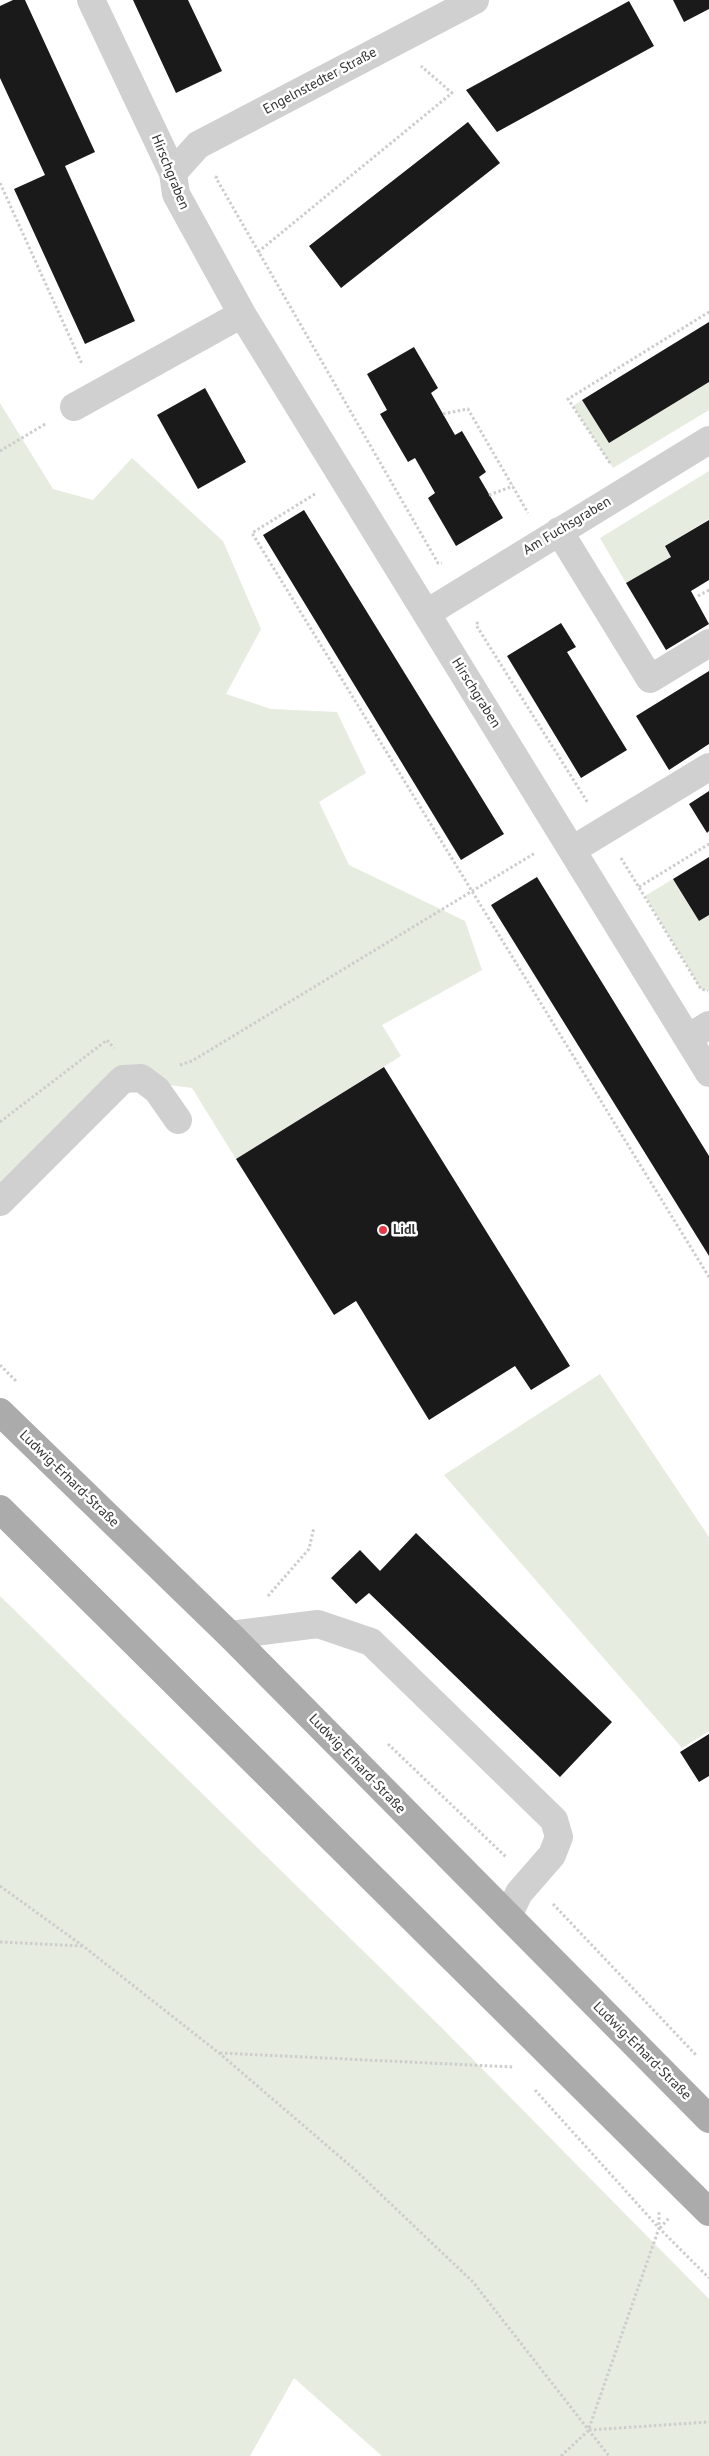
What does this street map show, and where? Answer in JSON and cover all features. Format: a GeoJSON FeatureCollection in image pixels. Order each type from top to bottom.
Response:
{"type":"FeatureCollection","features":[{"type":"Feature","properties":{"kind":"main road","name":"Ludwig-Erhard-Straße"},"geometry":{"type":"LineString","coordinates":[[0,1412],[230,1635],[709,2119]]}},
{"type":"Feature","properties":{"kind":"main road"},"geometry":{"type":"LineString","coordinates":[[0,1509],[709,2212]]}},
{"type":"Feature","properties":{"kind":"street","name":"Hirschgraben"},"geometry":{"type":"LineString","coordinates":[[91,0],[173,173],[176,194],[242,314],[572,850],[698,1032],[709,1073]]}},
{"type":"Feature","properties":{"kind":"street","name":"Engelnstedter Straße"},"geometry":{"type":"LineString","coordinates":[[173,173],[198,145],[475,0]]}},
{"type":"Feature","properties":{"kind":"street"},"geometry":{"type":"LineString","coordinates":[[85,401],[242,314]]}},
{"type":"Feature","properties":{"kind":"street","name":"Am Fuchsgraben"},"geometry":{"type":"LineString","coordinates":[[427,613],[709,440]]}},
{"type":"Feature","properties":{"kind":"street"},"geometry":{"type":"LineString","coordinates":[[559,531],[650,679],[709,643]]}},
{"type":"Feature","properties":{"kind":"street"},"geometry":{"type":"LineString","coordinates":[[572,850],[709,766]]}},
{"type":"Feature","properties":{"kind":"street"},"geometry":{"type":"LineString","coordinates":[[0,1202],[123,1079],[141,1078],[157,1090],[178,1120]]}},
{"type":"Feature","properties":{"kind":"street"},"geometry":{"type":"LineString","coordinates":[[230,1635],[318,1624],[371,1642],[554,1820],[559,1837],[552,1855],[519,1893],[508,1916]]}},
{"type":"Feature","properties":{"kind":"path"},"geometry":{"type":"LineString","coordinates":[[258,252],[452,92],[419,64]]}},
{"type":"Feature","properties":{"kind":"path"},"geometry":{"type":"LineString","coordinates":[[219,171],[216,178],[438,563],[447,564]]}},
{"type":"Feature","properties":{"kind":"path"},"geometry":{"type":"LineString","coordinates":[[0,183],[85,401],[0,451]]}},
{"type":"Feature","properties":{"kind":"path"},"geometry":{"type":"LineString","coordinates":[[613,468],[568,398],[709,312]]}},
{"type":"Feature","properties":{"kind":"path"},"geometry":{"type":"LineString","coordinates":[[443,414],[468,409],[531,518]]}},
{"type":"Feature","properties":{"kind":"path"},"geometry":{"type":"LineString","coordinates":[[490,495],[513,486]]}},
{"type":"Feature","properties":{"kind":"path"},"geometry":{"type":"LineString","coordinates":[[320,491],[252,532],[709,1276]]}},
{"type":"Feature","properties":{"kind":"path"},"geometry":{"type":"LineString","coordinates":[[698,596],[709,590]]}},
{"type":"Feature","properties":{"kind":"path"},"geometry":{"type":"LineString","coordinates":[[639,887],[709,844]]}},
{"type":"Feature","properties":{"kind":"path"},"geometry":{"type":"LineString","coordinates":[[192,1061],[472,892],[541,848]]}},
{"type":"Feature","properties":{"kind":"path"},"geometry":{"type":"LineString","coordinates":[[262,1604],[309,1550],[314,1527]]}},
{"type":"Feature","properties":{"kind":"path"},"geometry":{"type":"LineString","coordinates":[[0,1886],[83,1946],[219,2053],[353,2168],[473,2282],[609,2456]]}},
{"type":"Feature","properties":{"kind":"path"},"geometry":{"type":"LineString","coordinates":[[0,1942],[83,1946]]}},
{"type":"Feature","properties":{"kind":"path"},"geometry":{"type":"LineString","coordinates":[[219,2053],[514,2067]]}},
{"type":"Feature","properties":{"kind":"path"},"geometry":{"type":"LineString","coordinates":[[561,2456],[588,2430],[659,2228]]}},
{"type":"Feature","properties":{"kind":"path"},"geometry":{"type":"LineString","coordinates":[[588,2430],[709,2422]]}},
{"type":"Feature","properties":{"kind":"shaded area"},"geometry":{"type":"Polygon","coordinates":[[[709,382],[709,410],[613,468],[573,406],[582,400],[609,443],[709,382]]]}},
{"type":"Feature","properties":{"kind":"shaded area"},"geometry":{"type":"Polygon","coordinates":[[[0,403],[53,489],[93,500],[132,458],[223,541],[261,629],[226,694],[271,709],[337,712],[366,773],[319,802],[349,865],[465,921],[482,970],[382,1025],[401,1056],[236,1159],[192,1088],[123,1079],[0,1202],[0,403]]]}},
{"type":"Feature","properties":{"kind":"shaded area"},"geometry":{"type":"Polygon","coordinates":[[[709,471],[709,519],[665,546],[671,557],[626,583],[600,538],[709,471]]]}},
{"type":"Feature","properties":{"kind":"shaded area"},"geometry":{"type":"Polygon","coordinates":[[[673,879],[699,921],[709,915],[709,991],[701,989],[645,896],[673,879]]]}},
{"type":"Feature","properties":{"kind":"shaded area"},"geometry":{"type":"Polygon","coordinates":[[[600,1374],[709,1537],[709,1731],[682,1748],[444,1475],[600,1374]]]}},
{"type":"Feature","properties":{"kind":"shaded area"},"geometry":{"type":"Polygon","coordinates":[[[0,1596],[442,2028],[709,2299],[709,2456],[382,2456],[294,2378],[250,2456],[0,2456],[0,1596]]]}},
{"type":"Feature","properties":{"kind":"building"},"geometry":{"type":"Polygon","coordinates":[[[13,0],[25,0],[95,152],[65,166],[135,321],[85,344],[14,189],[45,175],[0,78],[0,6],[13,0]]]}},
{"type":"Feature","properties":{"kind":"building"},"geometry":{"type":"Polygon","coordinates":[[[133,0],[188,0],[222,71],[176,93],[133,0]]]}},
{"type":"Feature","properties":{"kind":"building"},"geometry":{"type":"Polygon","coordinates":[[[673,0],[709,0],[709,9],[684,22],[673,0]]]}},
{"type":"Feature","properties":{"kind":"building"},"geometry":{"type":"Polygon","coordinates":[[[629,1],[654,46],[497,132],[466,90],[629,1]]]}},
{"type":"Feature","properties":{"kind":"building"},"geometry":{"type":"Polygon","coordinates":[[[468,122],[500,163],[341,288],[309,246],[468,122]]]}},
{"type":"Feature","properties":{"kind":"building"},"geometry":{"type":"Polygon","coordinates":[[[709,322],[709,382],[609,443],[582,400],[709,322]]]}},
{"type":"Feature","properties":{"kind":"building"},"geometry":{"type":"Polygon","coordinates":[[[414,347],[438,388],[431,393],[455,435],[462,431],[486,472],[479,477],[503,518],[456,546],[428,498],[435,493],[415,458],[408,462],[380,414],[387,410],[367,374],[414,347]]]}},
{"type":"Feature","properties":{"kind":"building"},"geometry":{"type":"Polygon","coordinates":[[[205,388],[246,462],[198,489],[157,415],[205,388]]]}},
{"type":"Feature","properties":{"kind":"building"},"geometry":{"type":"Polygon","coordinates":[[[304,510],[504,834],[461,860],[263,535],[304,510]]]}},
{"type":"Feature","properties":{"kind":"building"},"geometry":{"type":"Polygon","coordinates":[[[709,520],[709,580],[691,591],[709,624],[666,650],[626,583],[671,557],[665,546],[709,520]]]}},
{"type":"Feature","properties":{"kind":"building"},"geometry":{"type":"Polygon","coordinates":[[[561,623],[576,647],[567,652],[627,750],[581,778],[507,656],[561,623]]]}},
{"type":"Feature","properties":{"kind":"building"},"geometry":{"type":"Polygon","coordinates":[[[709,671],[709,744],[669,770],[636,716],[709,671]]]}},
{"type":"Feature","properties":{"kind":"building"},"geometry":{"type":"Polygon","coordinates":[[[709,791],[709,831],[707,833],[689,804],[709,791]]]}},
{"type":"Feature","properties":{"kind":"building"},"geometry":{"type":"Polygon","coordinates":[[[709,857],[709,915],[699,921],[673,879],[709,857]]]}},
{"type":"Feature","properties":{"kind":"building"},"geometry":{"type":"Polygon","coordinates":[[[537,877],[709,1156],[709,1256],[491,905],[537,877]]]}},
{"type":"Feature","properties":{"kind":"building","name":"Lidl"},"geometry":{"type":"Polygon","coordinates":[[[384,1067],[570,1366],[531,1390],[515,1366],[429,1420],[356,1301],[334,1315],[236,1159],[384,1067]]]}},
{"type":"Feature","properties":{"kind":"building"},"geometry":{"type":"Polygon","coordinates":[[[416,1533],[612,1722],[560,1777],[369,1593],[356,1604],[331,1578],[360,1550],[380,1571],[416,1533]]]}},
{"type":"Feature","properties":{"kind":"building"},"geometry":{"type":"Polygon","coordinates":[[[709,1734],[709,1776],[699,1782],[680,1752],[709,1734]]]}},
{"type":"Feature","properties":{"kind":"place","name":"Lidl"},"geometry":{"type":"Point","coordinates":[383,1230]}}]}
